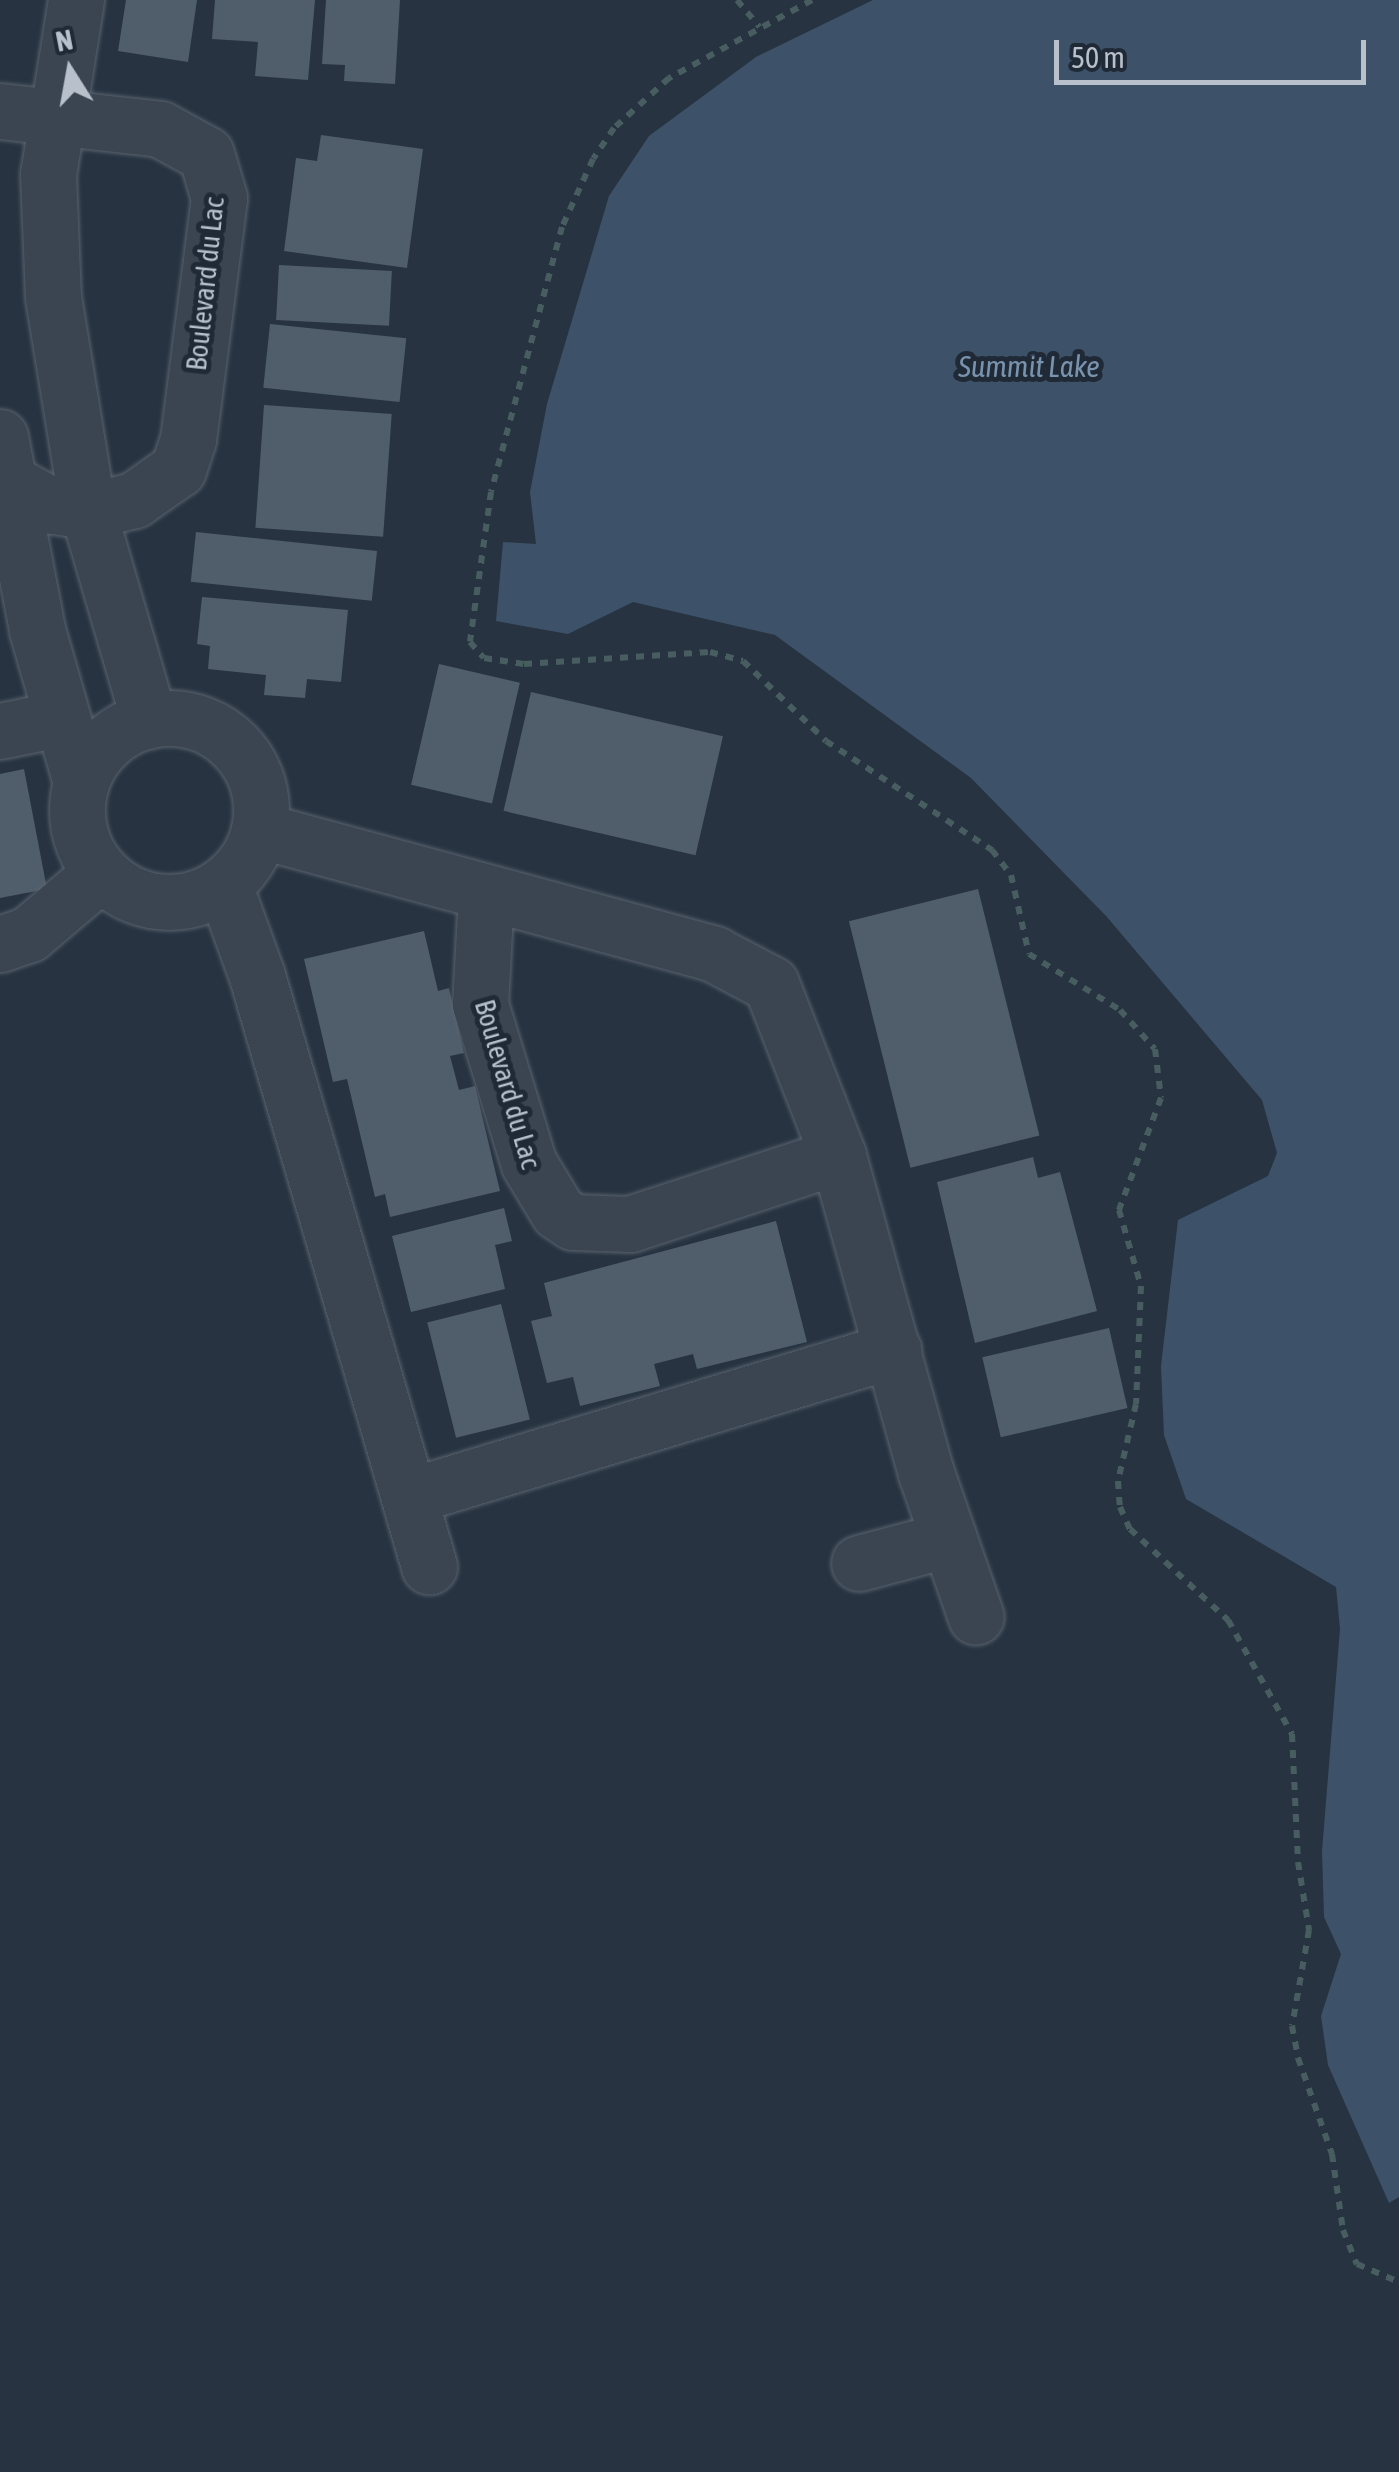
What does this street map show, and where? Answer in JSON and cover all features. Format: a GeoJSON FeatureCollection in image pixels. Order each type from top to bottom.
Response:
{"type":"FeatureCollection","features":[{"type":"Feature","properties":{"kind":"street"},"geometry":{"type":"LineString","coordinates":[[76,0],[48,174],[49,246],[64,380],[88,511],[149,720]]}},
{"type":"Feature","properties":{"kind":"street","name":"Boulevard du Lac"},"geometry":{"type":"LineString","coordinates":[[0,111],[160,128],[206,154],[219,198],[188,439],[178,469],[134,500],[88,511],[53,506],[4,460]]}},
{"type":"Feature","properties":{"kind":"street","name":"Boulevard du Lac"},"geometry":{"type":"LineString","coordinates":[[4,460],[60,719],[81,782]]}},
{"type":"Feature","properties":{"kind":"street"},"geometry":{"type":"LineString","coordinates":[[0,731],[60,719]]}},
{"type":"Feature","properties":{"kind":"street"},"geometry":{"type":"LineString","coordinates":[[149,720],[204,724],[240,750],[262,802],[260,830],[224,885],[188,900],[158,902],[131,894],[101,872],[84,847],[76,810],[81,782],[101,748],[149,720]]}},
{"type":"Feature","properties":{"kind":"street"},"geometry":{"type":"LineString","coordinates":[[260,830],[714,954],[771,984],[838,1156],[948,1539],[976,1617]]}},
{"type":"Feature","properties":{"kind":"street"},"geometry":{"type":"LineString","coordinates":[[0,944],[29,934],[101,872]]}},
{"type":"Feature","properties":{"kind":"street"},"geometry":{"type":"LineString","coordinates":[[224,885],[257,976],[429,1566]]}},
{"type":"Feature","properties":{"kind":"street","name":"Boulevard du Lac"},"geometry":{"type":"LineString","coordinates":[[486,894],[480,1004],[529,1164],[558,1212],[573,1222],[630,1224],[838,1156]]}},
{"type":"Feature","properties":{"kind":"street"},"geometry":{"type":"LineString","coordinates":[[410,1496],[893,1350]]}},
{"type":"Feature","properties":{"kind":"street"},"geometry":{"type":"LineString","coordinates":[[860,1563],[948,1539]]}},
{"type":"Feature","properties":{"kind":"path"},"geometry":{"type":"LineString","coordinates":[[737,0],[760,27]]}},
{"type":"Feature","properties":{"kind":"path"},"geometry":{"type":"LineString","coordinates":[[812,0],[642,98],[614,128],[578,188],[491,492],[470,642],[484,658],[524,664],[710,652],[742,661],[826,741],[992,850],[1011,875],[1030,954],[1120,1010],[1154,1049],[1161,1098],[1119,1210],[1142,1286],[1136,1404],[1118,1481],[1120,1507],[1130,1529],[1228,1620],[1292,1734],[1298,1862],[1309,1930],[1292,2026],[1298,2058],[1332,2154],[1344,2230],[1357,2264],[1399,2282]]}},
{"type":"Feature","properties":{"kind":"water","name":"Summit Lake"},"geometry":{"type":"Polygon","coordinates":[[[873,0],[1399,0],[1399,2197],[1389,2203],[1328,2065],[1321,2016],[1341,1954],[1324,1917],[1322,1851],[1340,1629],[1336,1587],[1186,1499],[1164,1435],[1161,1366],[1178,1220],[1268,1176],[1277,1153],[1262,1100],[1107,917],[971,778],[775,635],[633,602],[568,634],[496,621],[503,542],[536,544],[530,492],[547,404],[609,196],[649,136],[756,57],[873,0]]]}},
{"type":"Feature","properties":{"kind":"building"},"geometry":{"type":"Polygon","coordinates":[[[126,0],[197,0],[188,62],[118,51],[126,0]]]}},
{"type":"Feature","properties":{"kind":"building"},"geometry":{"type":"Polygon","coordinates":[[[215,0],[315,0],[308,80],[255,76],[258,42],[212,39],[215,0]]]}},
{"type":"Feature","properties":{"kind":"building"},"geometry":{"type":"Polygon","coordinates":[[[326,0],[400,0],[395,84],[344,81],[345,65],[322,64],[326,0]]]}},
{"type":"Feature","properties":{"kind":"building"},"geometry":{"type":"Polygon","coordinates":[[[321,135],[423,149],[407,268],[284,251],[296,158],[317,161],[321,135]]]}},
{"type":"Feature","properties":{"kind":"building"},"geometry":{"type":"Polygon","coordinates":[[[279,265],[392,271],[389,326],[276,320],[279,265]]]}},
{"type":"Feature","properties":{"kind":"building"},"geometry":{"type":"Polygon","coordinates":[[[270,324],[406,338],[400,402],[263,388],[270,324]]]}},
{"type":"Feature","properties":{"kind":"building"},"geometry":{"type":"Polygon","coordinates":[[[264,405],[392,414],[383,537],[255,528],[264,405]]]}},
{"type":"Feature","properties":{"kind":"building"},"geometry":{"type":"Polygon","coordinates":[[[196,532],[377,551],[372,601],[191,582],[196,532]]]}},
{"type":"Feature","properties":{"kind":"building"},"geometry":{"type":"Polygon","coordinates":[[[202,597],[348,610],[341,682],[307,679],[305,698],[264,695],[266,675],[208,669],[210,646],[197,644],[202,597]]]}},
{"type":"Feature","properties":{"kind":"building"},"geometry":{"type":"Polygon","coordinates":[[[439,664],[520,683],[492,803],[411,785],[439,664]]]}},
{"type":"Feature","properties":{"kind":"building"},"geometry":{"type":"Polygon","coordinates":[[[531,692],[723,736],[696,855],[504,811],[531,692]]]}},
{"type":"Feature","properties":{"kind":"building"},"geometry":{"type":"Polygon","coordinates":[[[24,769],[47,889],[0,898],[0,774],[24,769]]]}},
{"type":"Feature","properties":{"kind":"building"},"geometry":{"type":"Polygon","coordinates":[[[978,889],[1039,1135],[910,1168],[849,921],[978,889]]]}},
{"type":"Feature","properties":{"kind":"building"},"geometry":{"type":"Polygon","coordinates":[[[424,931],[438,991],[449,988],[464,1053],[450,1056],[459,1090],[475,1086],[500,1191],[390,1217],[385,1194],[375,1197],[347,1079],[333,1082],[304,959],[424,931]]]}},
{"type":"Feature","properties":{"kind":"building"},"geometry":{"type":"Polygon","coordinates":[[[1033,1157],[1038,1178],[1060,1172],[1097,1311],[975,1343],[937,1182],[1033,1157]]]}},
{"type":"Feature","properties":{"kind":"building"},"geometry":{"type":"Polygon","coordinates":[[[504,1208],[512,1241],[495,1245],[505,1289],[411,1312],[392,1236],[504,1208]]]}},
{"type":"Feature","properties":{"kind":"building"},"geometry":{"type":"Polygon","coordinates":[[[776,1221],[807,1342],[697,1369],[693,1354],[654,1364],[660,1386],[580,1406],[573,1377],[547,1383],[531,1321],[552,1316],[544,1283],[776,1221]]]}},
{"type":"Feature","properties":{"kind":"building"},"geometry":{"type":"Polygon","coordinates":[[[501,1304],[530,1419],[456,1438],[427,1322],[501,1304]]]}},
{"type":"Feature","properties":{"kind":"building"},"geometry":{"type":"Polygon","coordinates":[[[1109,1328],[1127,1408],[1001,1437],[982,1357],[1109,1328]]]}}]}
